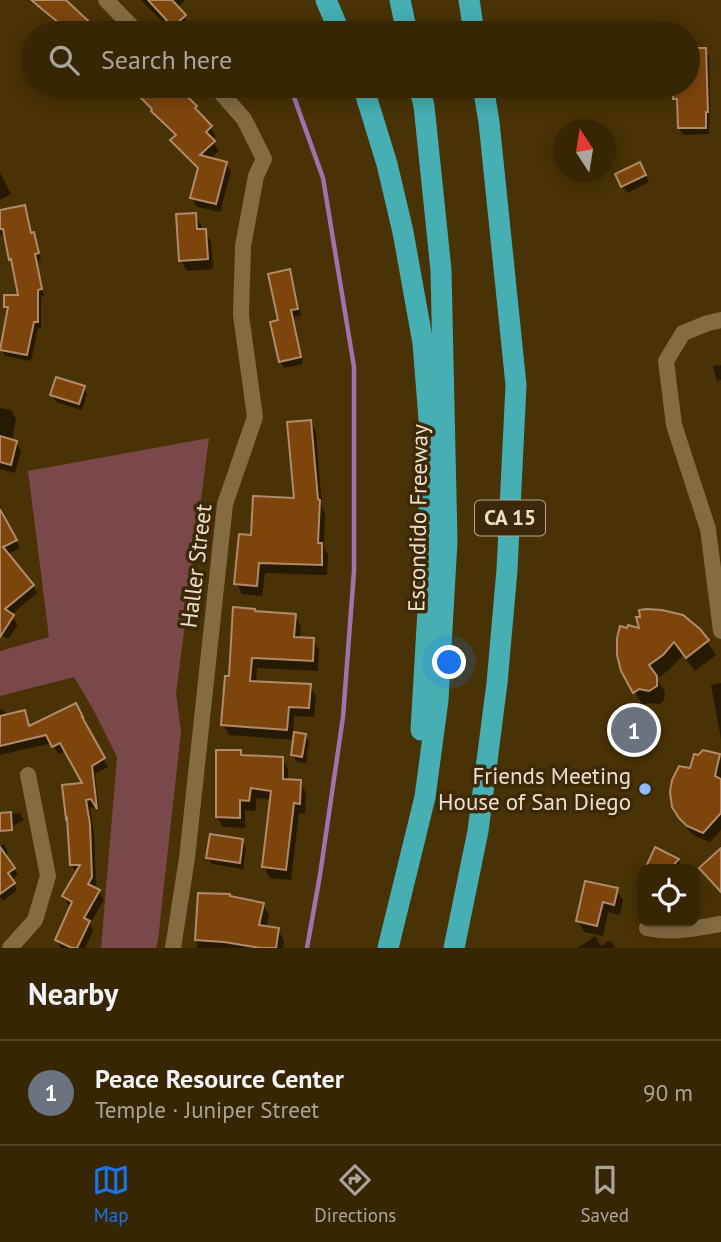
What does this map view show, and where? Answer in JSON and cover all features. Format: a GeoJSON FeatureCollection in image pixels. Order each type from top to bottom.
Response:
{"type":"FeatureCollection","features":[{"type":"Feature","properties":{"kind":"highway"},"geometry":{"type":"LineString","coordinates":[[326,0],[335,21]]}},
{"type":"Feature","properties":{"kind":"highway"},"geometry":{"type":"LineString","coordinates":[[400,0],[404,21]]}},
{"type":"Feature","properties":{"kind":"highway"},"geometry":{"type":"LineString","coordinates":[[469,0],[472,21]]}},
{"type":"Feature","properties":{"kind":"highway"},"geometry":{"type":"LineString","coordinates":[[367,98],[387,164],[403,232],[423,343],[430,432],[428,610],[419,766],[407,871]]}},
{"type":"Feature","properties":{"kind":"highway","name":"Escondido Freeway"},"geometry":{"type":"LineString","coordinates":[[388,948],[425,797],[438,700],[447,541],[442,270],[422,98]]}},
{"type":"Feature","properties":{"kind":"highway","name":"CA 15"},"geometry":{"type":"LineString","coordinates":[[454,948],[478,831],[497,683],[507,570],[516,385],[485,98]]}},
{"type":"Feature","properties":{"kind":"street"},"geometry":{"type":"LineString","coordinates":[[106,0],[126,21]]}},
{"type":"Feature","properties":{"kind":"street","name":"Haller Street"},"geometry":{"type":"LineString","coordinates":[[173,948],[187,858],[225,504],[254,417],[241,315],[243,246],[256,176],[264,159],[244,119],[226,98]]}},
{"type":"Feature","properties":{"kind":"street"},"geometry":{"type":"LineString","coordinates":[[721,320],[683,334],[666,360],[674,425],[708,528],[721,631]]}},
{"type":"Feature","properties":{"kind":"street"},"geometry":{"type":"LineString","coordinates":[[10,948],[35,920],[48,876],[28,775]]}},
{"type":"Feature","properties":{"kind":"street"},"geometry":{"type":"LineString","coordinates":[[647,928],[675,932],[721,924]]}},
{"type":"Feature","properties":{"kind":"shaded area"},"geometry":{"type":"Polygon","coordinates":[[[209,438],[176,694],[181,732],[158,940],[156,948],[101,948],[117,757],[74,677],[0,696],[0,651],[49,637],[28,471],[209,438]]]}},
{"type":"Feature","properties":{"kind":"building"},"geometry":{"type":"Polygon","coordinates":[[[31,0],[66,0],[88,21],[56,21],[31,0]]]}},
{"type":"Feature","properties":{"kind":"building"},"geometry":{"type":"Polygon","coordinates":[[[148,0],[172,0],[186,15],[180,21],[167,21],[148,0]]]}},
{"type":"Feature","properties":{"kind":"building"},"geometry":{"type":"Polygon","coordinates":[[[700,48],[706,48],[706,128],[678,128],[677,99],[673,99],[700,98],[700,48]]]}},
{"type":"Feature","properties":{"kind":"building"},"geometry":{"type":"Polygon","coordinates":[[[141,98],[189,98],[212,126],[206,132],[215,141],[200,155],[227,162],[216,204],[190,198],[198,168],[170,140],[176,135],[141,98]]]}},
{"type":"Feature","properties":{"kind":"building"},"geometry":{"type":"Polygon","coordinates":[[[640,162],[646,175],[621,187],[616,174],[640,162]]]}},
{"type":"Feature","properties":{"kind":"building"},"geometry":{"type":"Polygon","coordinates":[[[25,205],[39,253],[35,254],[42,289],[38,290],[38,322],[34,322],[27,355],[0,350],[8,307],[4,307],[4,295],[18,295],[3,229],[0,229],[0,210],[25,205]]]}},
{"type":"Feature","properties":{"kind":"building"},"geometry":{"type":"Polygon","coordinates":[[[196,213],[197,229],[206,229],[208,259],[179,261],[176,214],[196,213]]]}},
{"type":"Feature","properties":{"kind":"building"},"geometry":{"type":"Polygon","coordinates":[[[290,269],[298,309],[291,310],[301,357],[279,362],[270,322],[278,320],[268,274],[290,269]]]}},
{"type":"Feature","properties":{"kind":"building"},"geometry":{"type":"Polygon","coordinates":[[[56,377],[85,386],[79,404],[50,395],[56,377]]]}},
{"type":"Feature","properties":{"kind":"building"},"geometry":{"type":"Polygon","coordinates":[[[311,420],[320,500],[318,543],[322,543],[322,565],[259,563],[257,586],[234,584],[239,534],[251,535],[253,496],[294,498],[287,422],[311,420]]]}},
{"type":"Feature","properties":{"kind":"building"},"geometry":{"type":"Polygon","coordinates":[[[0,436],[17,441],[11,465],[0,462],[0,436]]]}},
{"type":"Feature","properties":{"kind":"building"},"geometry":{"type":"Polygon","coordinates":[[[0,509],[17,540],[3,547],[34,585],[5,609],[14,615],[0,637],[0,509]]]}},
{"type":"Feature","properties":{"kind":"building"},"geometry":{"type":"Polygon","coordinates":[[[233,607],[296,614],[294,637],[314,638],[313,661],[252,658],[250,681],[311,684],[309,708],[289,707],[287,730],[221,725],[225,676],[229,676],[233,607]]]}},
{"type":"Feature","properties":{"kind":"building"},"geometry":{"type":"Polygon","coordinates":[[[639,610],[683,615],[709,640],[686,658],[674,642],[663,655],[649,665],[657,676],[657,686],[649,691],[639,689],[633,693],[621,671],[617,638],[620,626],[639,628],[636,617],[640,617],[639,610]]]}},
{"type":"Feature","properties":{"kind":"building"},"geometry":{"type":"Polygon","coordinates":[[[76,703],[105,758],[92,766],[97,809],[91,799],[86,800],[90,824],[92,877],[88,884],[100,890],[84,918],[90,921],[77,948],[72,948],[55,940],[72,902],[62,896],[80,865],[70,865],[62,785],[82,783],[60,743],[52,747],[46,735],[0,746],[0,716],[25,710],[29,726],[76,703]]]}},
{"type":"Feature","properties":{"kind":"building"},"geometry":{"type":"Polygon","coordinates":[[[294,732],[306,734],[302,757],[291,755],[294,732]]]}},
{"type":"Feature","properties":{"kind":"building"},"geometry":{"type":"Polygon","coordinates":[[[216,750],[241,750],[241,755],[283,757],[283,779],[301,780],[300,804],[294,803],[286,870],[262,867],[271,791],[251,788],[249,801],[240,800],[240,818],[216,817],[216,750]]]}},
{"type":"Feature","properties":{"kind":"building"},"geometry":{"type":"Polygon","coordinates":[[[703,750],[720,754],[715,776],[721,779],[721,813],[703,833],[687,826],[679,818],[672,807],[670,792],[679,766],[690,768],[694,754],[698,755],[703,750]]]}},
{"type":"Feature","properties":{"kind":"building"},"geometry":{"type":"Polygon","coordinates":[[[11,812],[12,830],[0,831],[0,813],[11,812]]]}},
{"type":"Feature","properties":{"kind":"building"},"geometry":{"type":"Polygon","coordinates":[[[210,834],[243,839],[240,863],[206,858],[210,834]]]}},
{"type":"Feature","properties":{"kind":"building"},"geometry":{"type":"Polygon","coordinates":[[[0,847],[15,868],[8,873],[15,883],[0,894],[0,847]]]}},
{"type":"Feature","properties":{"kind":"building"},"geometry":{"type":"Polygon","coordinates":[[[655,847],[679,859],[674,864],[647,864],[655,847]]]}},
{"type":"Feature","properties":{"kind":"building"},"geometry":{"type":"Polygon","coordinates":[[[721,848],[721,892],[700,869],[721,848]]]}},
{"type":"Feature","properties":{"kind":"building"},"geometry":{"type":"Polygon","coordinates":[[[585,881],[618,888],[614,905],[603,902],[597,926],[576,921],[585,881]]]}},
{"type":"Feature","properties":{"kind":"building"},"geometry":{"type":"Polygon","coordinates":[[[198,893],[230,894],[264,903],[259,925],[279,928],[276,948],[195,940],[198,893]]]}},
{"type":"Feature","properties":{"kind":"waterway"},"geometry":{"type":"LineString","coordinates":[[294,98],[323,178],[354,367],[354,571],[343,717],[307,948]]}},
{"type":"Feature","properties":{"kind":"place","name":"Peace Resource Center"},"geometry":{"type":"Point","coordinates":[634,730]}},
{"type":"Feature","properties":{"kind":"place","name":"Friends Meeting House of San Diego"},"geometry":{"type":"Point","coordinates":[645,789]}}]}
